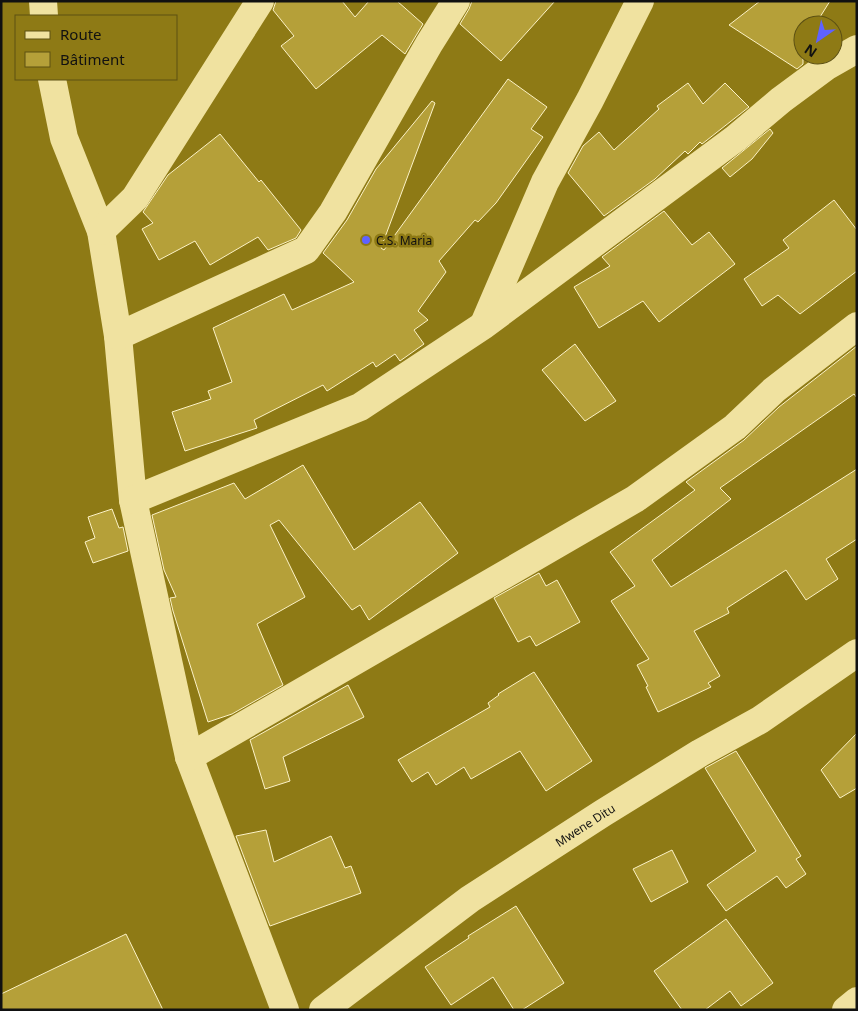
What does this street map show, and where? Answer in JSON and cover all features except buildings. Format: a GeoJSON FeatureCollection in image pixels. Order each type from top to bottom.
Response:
{"type":"FeatureCollection","features":[{"type":"Feature","properties":{"kind":"street"},"geometry":{"type":"LineString","coordinates":[[43,1],[44,15]]}},
{"type":"Feature","properties":{"kind":"street"},"geometry":{"type":"LineString","coordinates":[[101,231],[135,198],[260,1]]}},
{"type":"Feature","properties":{"kind":"street"},"geometry":{"type":"LineString","coordinates":[[118,336],[306,250],[334,212],[429,44],[456,1]]}},
{"type":"Feature","properties":{"kind":"street"},"geometry":{"type":"LineString","coordinates":[[484,325],[545,182],[590,100],[640,1]]}},
{"type":"Feature","properties":{"kind":"street"},"geometry":{"type":"LineString","coordinates":[[133,500],[360,407],[484,325],[736,138],[781,100],[828,66],[857,49]]}},
{"type":"Feature","properties":{"kind":"street"},"geometry":{"type":"LineString","coordinates":[[52,80],[64,138],[101,231],[118,336],[133,500],[189,757],[285,1010]]}},
{"type":"Feature","properties":{"kind":"street"},"geometry":{"type":"LineString","coordinates":[[189,757],[635,499],[735,427],[774,390],[857,326]]}},
{"type":"Feature","properties":{"kind":"street","name":"Mwene Ditu"},"geometry":{"type":"LineString","coordinates":[[323,1010],[470,899],[700,753],[760,720],[857,653]]}},
{"type":"Feature","properties":{"kind":"street"},"geometry":{"type":"LineString","coordinates":[[846,1010],[857,1001]]}},
{"type":"Feature","properties":{"kind":"place","name":"C.S. Maria"},"geometry":{"type":"Point","coordinates":[366,240]}}]}
